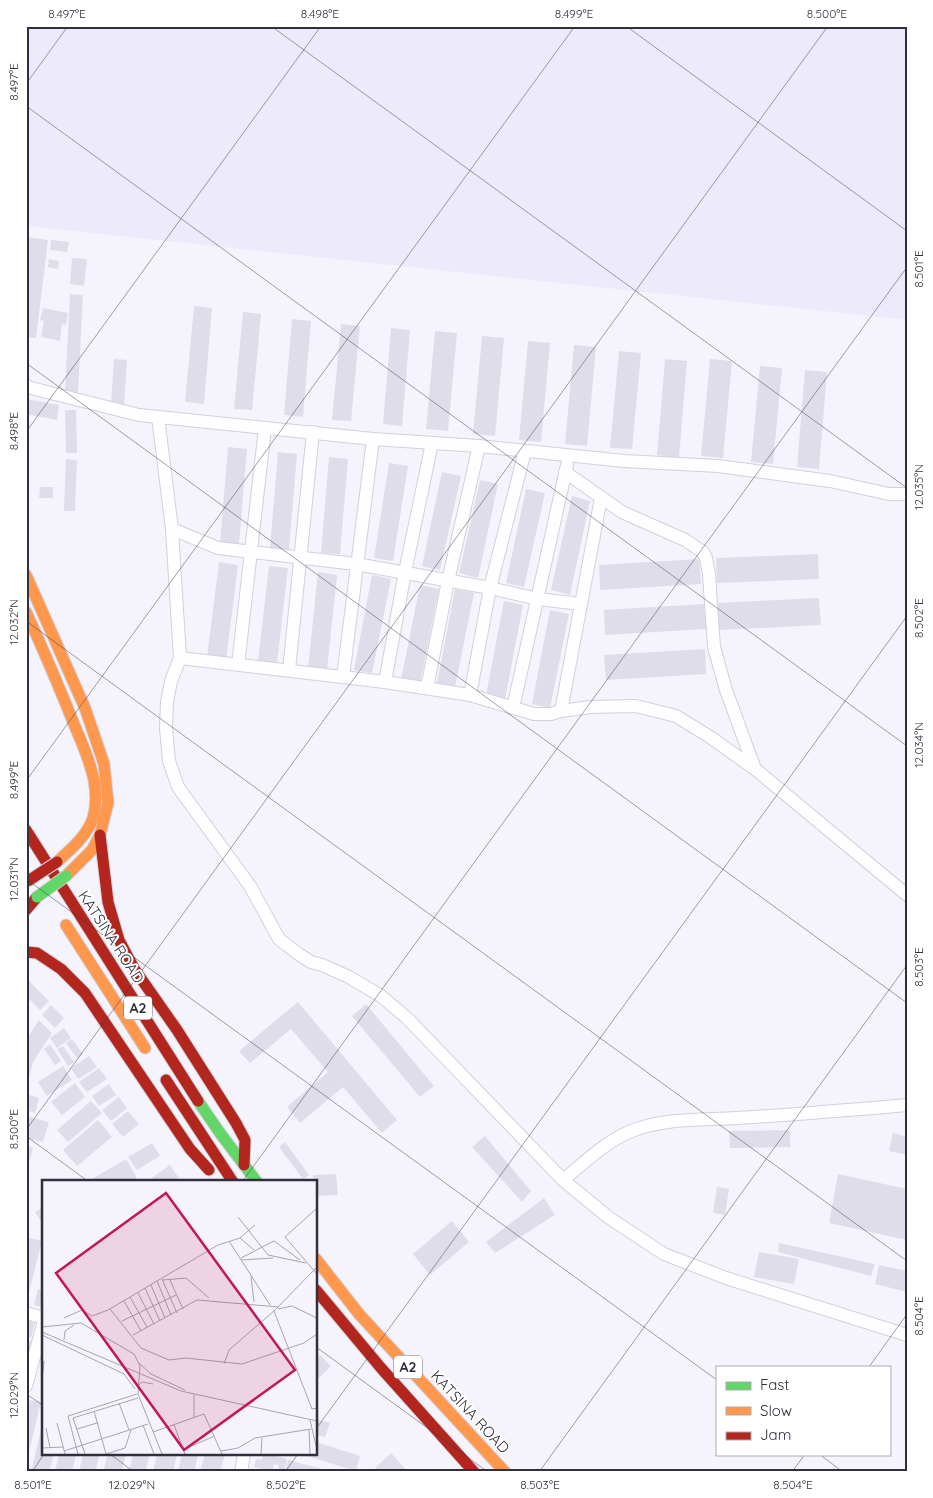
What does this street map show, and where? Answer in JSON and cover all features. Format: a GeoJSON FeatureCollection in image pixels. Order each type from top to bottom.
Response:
{"type":"FeatureCollection","features":[{"type":"Feature","properties":{"kind":"main road"},"geometry":{"type":"LineString","coordinates":[[26,575],[85,708],[104,764],[108,803],[100,835],[92,850],[66,876],[37,897],[26,910]]}},
{"type":"Feature","properties":{"kind":"main road"},"geometry":{"type":"LineString","coordinates":[[26,612],[63,695],[88,760],[95,790],[95,810],[89,826],[80,840],[57,862],[28,878],[50,900]]}},
{"type":"Feature","properties":{"kind":"main road","name":"KATSINA ROAD"},"geometry":{"type":"LineString","coordinates":[[26,830],[166,1052],[220,1133],[256,1180]]}},
{"type":"Feature","properties":{"kind":"main road"},"geometry":{"type":"LineString","coordinates":[[100,835],[110,915],[119,941],[139,976],[236,1123],[245,1140],[244,1164]]}},
{"type":"Feature","properties":{"kind":"main road","name":"KATSINA ROAD"},"geometry":{"type":"LineString","coordinates":[[60,915],[232,1180]]}},
{"type":"Feature","properties":{"kind":"main road"},"geometry":{"type":"LineString","coordinates":[[26,952],[37,953],[61,969],[85,993],[190,1150],[207,1169],[226,1180]]}},
{"type":"Feature","properties":{"kind":"main road","name":"KATSINA ROAD"},"geometry":{"type":"LineString","coordinates":[[318,1262],[359,1314],[505,1472]]}},
{"type":"Feature","properties":{"kind":"main road","name":"A2"},"geometry":{"type":"LineString","coordinates":[[318,1292],[474,1472]]}},
{"type":"Feature","properties":{"kind":"street"},"geometry":{"type":"LineString","coordinates":[[26,385],[139,415],[373,439],[479,446],[624,461],[718,466],[830,481],[889,494],[907,494]]}},
{"type":"Feature","properties":{"kind":"street"},"geometry":{"type":"LineString","coordinates":[[158,417],[172,529],[180,658],[171,681],[167,702],[166,728],[169,761],[178,787],[250,886],[278,939],[311,962],[350,977],[373,991],[408,1018],[562,1180],[608,1217],[664,1254],[726,1278],[907,1335]]}},
{"type":"Feature","properties":{"kind":"street"},"geometry":{"type":"LineString","coordinates":[[238,665],[265,428]]}},
{"type":"Feature","properties":{"kind":"street"},"geometry":{"type":"LineString","coordinates":[[289,670],[313,432]]}},
{"type":"Feature","properties":{"kind":"street"},"geometry":{"type":"LineString","coordinates":[[343,677],[373,439]]}},
{"type":"Feature","properties":{"kind":"street"},"geometry":{"type":"LineString","coordinates":[[385,682],[405,572],[432,443]]}},
{"type":"Feature","properties":{"kind":"street"},"geometry":{"type":"LineString","coordinates":[[427,688],[448,581],[479,446]]}},
{"type":"Feature","properties":{"kind":"street"},"geometry":{"type":"LineString","coordinates":[[470,695],[490,588],[525,451]]}},
{"type":"Feature","properties":{"kind":"street"},"geometry":{"type":"LineString","coordinates":[[513,708],[569,456]]}},
{"type":"Feature","properties":{"kind":"street"},"geometry":{"type":"LineString","coordinates":[[565,472],[622,512],[696,547],[706,558],[709,574],[714,647],[726,690],[755,769]]}},
{"type":"Feature","properties":{"kind":"street"},"geometry":{"type":"LineString","coordinates":[[562,711],[601,498]]}},
{"type":"Feature","properties":{"kind":"street"},"geometry":{"type":"LineString","coordinates":[[172,529],[218,548],[356,564],[490,588],[538,599],[581,604]]}},
{"type":"Feature","properties":{"kind":"street"},"geometry":{"type":"LineString","coordinates":[[180,658],[427,688],[470,695],[534,714],[551,714],[590,707],[636,706],[676,716],[710,737],[755,769],[907,895]]}},
{"type":"Feature","properties":{"kind":"street"},"geometry":{"type":"LineString","coordinates":[[562,1180],[612,1141],[652,1124],[907,1104]]}},
{"type":"Feature","properties":{"kind":"street"},"geometry":{"type":"LineString","coordinates":[[26,1313],[42,1318]]}},
{"type":"Feature","properties":{"kind":"street"},"geometry":{"type":"LineString","coordinates":[[26,1386],[42,1326]]}},
{"type":"Feature","properties":{"kind":"street"},"geometry":{"type":"LineString","coordinates":[[241,1472],[244,1456]]}},
{"type":"Feature","properties":{"kind":"shaded area"},"geometry":{"type":"Polygon","coordinates":[[[26,26],[907,26],[907,320],[26,226],[26,26]]]}},
{"type":"Feature","properties":{"kind":"building"},"geometry":{"type":"Polygon","coordinates":[[[26,237],[48,240],[36,338],[26,337],[26,237]]]}},
{"type":"Feature","properties":{"kind":"building"},"geometry":{"type":"Polygon","coordinates":[[[51,240],[69,242],[67,252],[50,250],[51,240]]]}},
{"type":"Feature","properties":{"kind":"building"},"geometry":{"type":"Polygon","coordinates":[[[72,258],[87,259],[84,286],[70,284],[72,258]]]}},
{"type":"Feature","properties":{"kind":"building"},"geometry":{"type":"Polygon","coordinates":[[[49,259],[59,261],[58,269],[48,267],[49,259]]]}},
{"type":"Feature","properties":{"kind":"building"},"geometry":{"type":"Polygon","coordinates":[[[70,294],[83,295],[78,392],[65,391],[70,294]]]}},
{"type":"Feature","properties":{"kind":"building"},"geometry":{"type":"Polygon","coordinates":[[[194,306],[212,308],[204,404],[185,402],[194,306]]]}},
{"type":"Feature","properties":{"kind":"building"},"geometry":{"type":"Polygon","coordinates":[[[43,308],[68,313],[66,325],[62,324],[60,341],[41,337],[44,321],[40,320],[43,308]]]}},
{"type":"Feature","properties":{"kind":"building"},"geometry":{"type":"Polygon","coordinates":[[[243,312],[261,314],[252,410],[234,409],[243,312]]]}},
{"type":"Feature","properties":{"kind":"building"},"geometry":{"type":"Polygon","coordinates":[[[292,319],[311,321],[303,417],[284,415],[292,319]]]}},
{"type":"Feature","properties":{"kind":"building"},"geometry":{"type":"Polygon","coordinates":[[[341,324],[360,326],[351,421],[332,420],[341,324]]]}},
{"type":"Feature","properties":{"kind":"building"},"geometry":{"type":"Polygon","coordinates":[[[391,328],[410,330],[402,426],[383,424],[391,328]]]}},
{"type":"Feature","properties":{"kind":"building"},"geometry":{"type":"Polygon","coordinates":[[[435,331],[457,333],[448,431],[426,429],[435,331]]]}},
{"type":"Feature","properties":{"kind":"building"},"geometry":{"type":"Polygon","coordinates":[[[482,336],[504,338],[495,436],[473,434],[482,336]]]}},
{"type":"Feature","properties":{"kind":"building"},"geometry":{"type":"Polygon","coordinates":[[[528,341],[550,343],[541,442],[519,440],[528,341]]]}},
{"type":"Feature","properties":{"kind":"building"},"geometry":{"type":"Polygon","coordinates":[[[574,345],[596,347],[587,446],[565,444],[574,345]]]}},
{"type":"Feature","properties":{"kind":"building"},"geometry":{"type":"Polygon","coordinates":[[[619,351],[641,353],[632,449],[610,448],[619,351]]]}},
{"type":"Feature","properties":{"kind":"building"},"geometry":{"type":"Polygon","coordinates":[[[114,359],[127,360],[124,406],[111,405],[114,359]]]}},
{"type":"Feature","properties":{"kind":"building"},"geometry":{"type":"Polygon","coordinates":[[[665,359],[687,361],[679,458],[657,455],[665,359]]]}},
{"type":"Feature","properties":{"kind":"building"},"geometry":{"type":"Polygon","coordinates":[[[710,359],[732,361],[723,458],[701,456],[710,359]]]}},
{"type":"Feature","properties":{"kind":"building"},"geometry":{"type":"Polygon","coordinates":[[[760,366],[782,368],[773,464],[751,462],[760,366]]]}},
{"type":"Feature","properties":{"kind":"building"},"geometry":{"type":"Polygon","coordinates":[[[805,370],[827,372],[819,469],[797,467],[805,370]]]}},
{"type":"Feature","properties":{"kind":"building"},"geometry":{"type":"Polygon","coordinates":[[[26,399],[59,405],[57,420],[26,414],[26,399]]]}},
{"type":"Feature","properties":{"kind":"building"},"geometry":{"type":"Polygon","coordinates":[[[65,410],[76,410],[77,453],[66,453],[65,410]]]}},
{"type":"Feature","properties":{"kind":"building"},"geometry":{"type":"Polygon","coordinates":[[[228,447],[247,449],[239,544],[220,543],[228,447]]]}},
{"type":"Feature","properties":{"kind":"building"},"geometry":{"type":"Polygon","coordinates":[[[278,452],[297,454],[289,550],[270,548],[278,452]]]}},
{"type":"Feature","properties":{"kind":"building"},"geometry":{"type":"Polygon","coordinates":[[[329,457],[348,459],[340,554],[321,553],[329,457]]]}},
{"type":"Feature","properties":{"kind":"building"},"geometry":{"type":"Polygon","coordinates":[[[66,459],[77,460],[75,511],[64,511],[66,459]]]}},
{"type":"Feature","properties":{"kind":"building"},"geometry":{"type":"Polygon","coordinates":[[[389,463],[408,466],[393,561],[374,558],[389,463]]]}},
{"type":"Feature","properties":{"kind":"building"},"geometry":{"type":"Polygon","coordinates":[[[442,472],[461,476],[440,570],[422,566],[442,472]]]}},
{"type":"Feature","properties":{"kind":"building"},"geometry":{"type":"Polygon","coordinates":[[[480,480],[498,484],[478,578],[459,573],[480,480]]]}},
{"type":"Feature","properties":{"kind":"building"},"geometry":{"type":"Polygon","coordinates":[[[40,487],[53,487],[53,498],[39,498],[40,487]]]}},
{"type":"Feature","properties":{"kind":"building"},"geometry":{"type":"Polygon","coordinates":[[[526,489],[545,493],[524,587],[506,583],[526,489]]]}},
{"type":"Feature","properties":{"kind":"building"},"geometry":{"type":"Polygon","coordinates":[[[572,496],[590,501],[570,595],[551,590],[572,496]]]}},
{"type":"Feature","properties":{"kind":"building"},"geometry":{"type":"Polygon","coordinates":[[[818,554],[819,579],[717,583],[716,558],[818,554]]]}},
{"type":"Feature","properties":{"kind":"building"},"geometry":{"type":"Polygon","coordinates":[[[699,559],[701,584],[600,590],[599,565],[699,559]]]}},
{"type":"Feature","properties":{"kind":"building"},"geometry":{"type":"Polygon","coordinates":[[[219,562],[238,565],[226,660],[207,657],[219,562]]]}},
{"type":"Feature","properties":{"kind":"building"},"geometry":{"type":"Polygon","coordinates":[[[269,566],[288,568],[277,663],[258,661],[269,566]]]}},
{"type":"Feature","properties":{"kind":"building"},"geometry":{"type":"Polygon","coordinates":[[[318,572],[337,575],[327,670],[308,668],[318,572]]]}},
{"type":"Feature","properties":{"kind":"building"},"geometry":{"type":"Polygon","coordinates":[[[372,575],[391,579],[372,673],[354,670],[372,575]]]}},
{"type":"Feature","properties":{"kind":"building"},"geometry":{"type":"Polygon","coordinates":[[[420,585],[439,589],[420,683],[401,680],[420,585]]]}},
{"type":"Feature","properties":{"kind":"building"},"geometry":{"type":"Polygon","coordinates":[[[455,589],[474,593],[455,687],[437,683],[455,589]]]}},
{"type":"Feature","properties":{"kind":"building"},"geometry":{"type":"Polygon","coordinates":[[[819,598],[821,625],[719,630],[717,603],[819,598]]]}},
{"type":"Feature","properties":{"kind":"building"},"geometry":{"type":"Polygon","coordinates":[[[504,601],[523,605],[505,699],[486,695],[504,601]]]}},
{"type":"Feature","properties":{"kind":"building"},"geometry":{"type":"Polygon","coordinates":[[[704,604],[706,629],[605,635],[604,610],[704,604]]]}},
{"type":"Feature","properties":{"kind":"building"},"geometry":{"type":"Polygon","coordinates":[[[550,610],[569,614],[550,708],[532,704],[550,610]]]}},
{"type":"Feature","properties":{"kind":"building"},"geometry":{"type":"Polygon","coordinates":[[[705,649],[706,674],[606,680],[604,655],[705,649]]]}},
{"type":"Feature","properties":{"kind":"building"},"geometry":{"type":"Polygon","coordinates":[[[26,978],[49,1001],[40,1010],[26,996],[26,978]]]}},
{"type":"Feature","properties":{"kind":"building"},"geometry":{"type":"Polygon","coordinates":[[[298,1002],[397,1120],[382,1133],[343,1087],[300,1123],[287,1107],[328,1072],[291,1029],[250,1063],[239,1051],[298,1002]]]}},
{"type":"Feature","properties":{"kind":"building"},"geometry":{"type":"Polygon","coordinates":[[[366,1004],[434,1086],[420,1097],[352,1016],[366,1004]]]}},
{"type":"Feature","properties":{"kind":"building"},"geometry":{"type":"Polygon","coordinates":[[[51,1005],[64,1018],[55,1028],[42,1015],[51,1005]]]}},
{"type":"Feature","properties":{"kind":"building"},"geometry":{"type":"Polygon","coordinates":[[[39,1020],[52,1033],[33,1062],[28,1081],[26,1080],[26,1040],[39,1020]]]}},
{"type":"Feature","properties":{"kind":"building"},"geometry":{"type":"Polygon","coordinates":[[[64,1028],[71,1038],[57,1048],[50,1038],[64,1028]]]}},
{"type":"Feature","properties":{"kind":"building"},"geometry":{"type":"Polygon","coordinates":[[[72,1039],[83,1054],[77,1058],[66,1043],[72,1039]]]}},
{"type":"Feature","properties":{"kind":"building"},"geometry":{"type":"Polygon","coordinates":[[[50,1044],[61,1061],[55,1065],[44,1049],[50,1044]]]}},
{"type":"Feature","properties":{"kind":"building"},"geometry":{"type":"Polygon","coordinates":[[[63,1046],[74,1062],[68,1066],[57,1049],[63,1046]]]}},
{"type":"Feature","properties":{"kind":"building"},"geometry":{"type":"Polygon","coordinates":[[[89,1056],[97,1067],[78,1079],[71,1068],[89,1056]]]}},
{"type":"Feature","properties":{"kind":"building"},"geometry":{"type":"Polygon","coordinates":[[[63,1066],[72,1080],[47,1096],[38,1082],[63,1066]]]}},
{"type":"Feature","properties":{"kind":"building"},"geometry":{"type":"Polygon","coordinates":[[[99,1068],[107,1079],[87,1092],[79,1082],[99,1068]]]}},
{"type":"Feature","properties":{"kind":"building"},"geometry":{"type":"Polygon","coordinates":[[[75,1083],[85,1097],[62,1115],[51,1102],[75,1083]]]}},
{"type":"Feature","properties":{"kind":"building"},"geometry":{"type":"Polygon","coordinates":[[[109,1084],[116,1095],[99,1106],[92,1096],[109,1084]]]}},
{"type":"Feature","properties":{"kind":"building"},"geometry":{"type":"Polygon","coordinates":[[[26,1094],[39,1098],[35,1113],[26,1110],[26,1094]]]}},
{"type":"Feature","properties":{"kind":"building"},"geometry":{"type":"Polygon","coordinates":[[[119,1097],[127,1108],[111,1121],[102,1110],[119,1097]]]}},
{"type":"Feature","properties":{"kind":"building"},"geometry":{"type":"Polygon","coordinates":[[[91,1101],[102,1113],[68,1142],[57,1130],[91,1101]]]}},
{"type":"Feature","properties":{"kind":"building"},"geometry":{"type":"Polygon","coordinates":[[[128,1111],[139,1124],[123,1137],[112,1124],[128,1111]]]}},
{"type":"Feature","properties":{"kind":"building"},"geometry":{"type":"Polygon","coordinates":[[[26,1116],[49,1122],[43,1142],[26,1138],[26,1116]]]}},
{"type":"Feature","properties":{"kind":"building"},"geometry":{"type":"Polygon","coordinates":[[[98,1120],[112,1137],[77,1166],[63,1150],[98,1120]]]}},
{"type":"Feature","properties":{"kind":"building"},"geometry":{"type":"Polygon","coordinates":[[[790,1130],[790,1147],[730,1148],[729,1131],[790,1130]]]}},
{"type":"Feature","properties":{"kind":"building"},"geometry":{"type":"Polygon","coordinates":[[[893,1133],[907,1137],[907,1155],[889,1151],[893,1133]]]}},
{"type":"Feature","properties":{"kind":"building"},"geometry":{"type":"Polygon","coordinates":[[[485,1136],[531,1191],[522,1202],[472,1147],[485,1136]]]}},
{"type":"Feature","properties":{"kind":"building"},"geometry":{"type":"Polygon","coordinates":[[[285,1142],[309,1175],[303,1179],[279,1147],[285,1142]]]}},
{"type":"Feature","properties":{"kind":"building"},"geometry":{"type":"Polygon","coordinates":[[[152,1143],[160,1156],[137,1170],[128,1157],[152,1143]]]}},
{"type":"Feature","properties":{"kind":"building"},"geometry":{"type":"Polygon","coordinates":[[[26,1146],[33,1148],[28,1166],[26,1166],[26,1146]]]}},
{"type":"Feature","properties":{"kind":"building"},"geometry":{"type":"Polygon","coordinates":[[[126,1159],[137,1178],[134,1180],[90,1180],[126,1159]]]}},
{"type":"Feature","properties":{"kind":"building"},"geometry":{"type":"Polygon","coordinates":[[[170,1165],[179,1178],[176,1180],[149,1180],[170,1165]]]}},
{"type":"Feature","properties":{"kind":"building"},"geometry":{"type":"Polygon","coordinates":[[[336,1174],[338,1195],[318,1196],[318,1180],[314,1180],[313,1175],[336,1174]]]}},
{"type":"Feature","properties":{"kind":"building"},"geometry":{"type":"Polygon","coordinates":[[[838,1174],[907,1189],[907,1240],[829,1223],[838,1174]]]}},
{"type":"Feature","properties":{"kind":"building"},"geometry":{"type":"Polygon","coordinates":[[[717,1187],[729,1189],[725,1215],[713,1213],[717,1187]]]}},
{"type":"Feature","properties":{"kind":"building"},"geometry":{"type":"Polygon","coordinates":[[[544,1198],[555,1215],[495,1253],[486,1242],[544,1198]]]}},
{"type":"Feature","properties":{"kind":"building"},"geometry":{"type":"Polygon","coordinates":[[[42,1208],[42,1223],[35,1212],[42,1208]]]}},
{"type":"Feature","properties":{"kind":"building"},"geometry":{"type":"Polygon","coordinates":[[[452,1221],[469,1242],[430,1275],[413,1254],[452,1221]]]}},
{"type":"Feature","properties":{"kind":"building"},"geometry":{"type":"Polygon","coordinates":[[[26,1237],[42,1241],[27,1300],[26,1300],[26,1237]]]}},
{"type":"Feature","properties":{"kind":"building"},"geometry":{"type":"Polygon","coordinates":[[[779,1243],[875,1264],[871,1276],[778,1252],[779,1243]]]}},
{"type":"Feature","properties":{"kind":"building"},"geometry":{"type":"Polygon","coordinates":[[[759,1252],[799,1259],[794,1284],[754,1277],[759,1252]]]}},
{"type":"Feature","properties":{"kind":"building"},"geometry":{"type":"Polygon","coordinates":[[[879,1265],[907,1271],[907,1292],[875,1284],[879,1265]]]}},
{"type":"Feature","properties":{"kind":"building"},"geometry":{"type":"Polygon","coordinates":[[[38,1289],[42,1290],[42,1307],[34,1305],[38,1289]]]}},
{"type":"Feature","properties":{"kind":"building"},"geometry":{"type":"Polygon","coordinates":[[[26,1320],[35,1323],[31,1338],[26,1336],[26,1320]]]}},
{"type":"Feature","properties":{"kind":"building"},"geometry":{"type":"Polygon","coordinates":[[[26,1340],[32,1342],[27,1360],[26,1360],[26,1340]]]}},
{"type":"Feature","properties":{"kind":"building"},"geometry":{"type":"Polygon","coordinates":[[[320,1355],[331,1366],[318,1379],[318,1357],[320,1355]]]}},
{"type":"Feature","properties":{"kind":"building"},"geometry":{"type":"Polygon","coordinates":[[[30,1400],[41,1402],[27,1460],[26,1413],[30,1400]]]}},
{"type":"Feature","properties":{"kind":"building"},"geometry":{"type":"Polygon","coordinates":[[[318,1420],[330,1423],[325,1437],[318,1435],[318,1420]]]}},
{"type":"Feature","properties":{"kind":"building"},"geometry":{"type":"Polygon","coordinates":[[[42,1426],[42,1456],[53,1456],[49,1472],[31,1472],[42,1426]]]}},
{"type":"Feature","properties":{"kind":"building"},"geometry":{"type":"Polygon","coordinates":[[[318,1443],[360,1456],[356,1471],[306,1456],[318,1456],[318,1443]]]}},
{"type":"Feature","properties":{"kind":"building"},"geometry":{"type":"Polygon","coordinates":[[[391,1453],[408,1472],[379,1472],[375,1468],[391,1453]]]}},
{"type":"Feature","properties":{"kind":"building"},"geometry":{"type":"Polygon","coordinates":[[[59,1456],[76,1456],[72,1472],[55,1472],[59,1456]]]}},
{"type":"Feature","properties":{"kind":"building"},"geometry":{"type":"Polygon","coordinates":[[[83,1456],[99,1456],[95,1472],[79,1472],[83,1456]]]}},
{"type":"Feature","properties":{"kind":"building"},"geometry":{"type":"Polygon","coordinates":[[[107,1456],[126,1456],[122,1472],[103,1472],[107,1456]]]}},
{"type":"Feature","properties":{"kind":"building"},"geometry":{"type":"Polygon","coordinates":[[[133,1456],[149,1456],[145,1472],[129,1472],[133,1456]]]}},
{"type":"Feature","properties":{"kind":"building"},"geometry":{"type":"Polygon","coordinates":[[[157,1456],[177,1456],[173,1472],[153,1472],[157,1456]]]}},
{"type":"Feature","properties":{"kind":"building"},"geometry":{"type":"Polygon","coordinates":[[[182,1456],[198,1456],[194,1472],[178,1472],[182,1456]]]}},
{"type":"Feature","properties":{"kind":"building"},"geometry":{"type":"Polygon","coordinates":[[[204,1456],[224,1456],[220,1472],[200,1472],[204,1456]]]}},
{"type":"Feature","properties":{"kind":"building"},"geometry":{"type":"Polygon","coordinates":[[[263,1456],[276,1456],[287,1459],[284,1472],[277,1472],[279,1466],[274,1464],[272,1472],[254,1467],[256,1459],[262,1460],[263,1456]]]}},
{"type":"Feature","properties":{"kind":"building"},"geometry":{"type":"Polygon","coordinates":[[[288,1460],[330,1471],[330,1472],[285,1472],[288,1460]]]}},
{"type":"Feature","properties":{"kind":"traffic: fast"},"geometry":{"type":"LineString","coordinates":[[37,897],[66,876]]}},
{"type":"Feature","properties":{"kind":"traffic: fast"},"geometry":{"type":"LineString","coordinates":[[198,1101],[255,1180]]}},
{"type":"Feature","properties":{"kind":"traffic: slow"},"geometry":{"type":"LineString","coordinates":[[26,575],[85,708],[104,764],[108,803],[100,835],[92,850],[66,876]]}},
{"type":"Feature","properties":{"kind":"traffic: slow"},"geometry":{"type":"LineString","coordinates":[[26,612],[84,747],[95,785],[95,808],[90,825],[78,842],[57,862]]}},
{"type":"Feature","properties":{"kind":"traffic: slow"},"geometry":{"type":"LineString","coordinates":[[66,925],[145,1048]]}},
{"type":"Feature","properties":{"kind":"traffic: slow"},"geometry":{"type":"LineString","coordinates":[[318,1262],[359,1314],[505,1472]]}},
{"type":"Feature","properties":{"kind":"traffic: jam"},"geometry":{"type":"LineString","coordinates":[[26,830],[198,1101]]}},
{"type":"Feature","properties":{"kind":"traffic: jam"},"geometry":{"type":"LineString","coordinates":[[100,835],[108,902],[119,940],[135,970],[177,1030],[236,1123],[245,1140],[244,1165]]}},
{"type":"Feature","properties":{"kind":"traffic: jam"},"geometry":{"type":"LineString","coordinates":[[28,881],[57,862]]}},
{"type":"Feature","properties":{"kind":"traffic: jam"},"geometry":{"type":"LineString","coordinates":[[26,910],[37,897]]}},
{"type":"Feature","properties":{"kind":"traffic: jam"},"geometry":{"type":"LineString","coordinates":[[26,952],[37,953],[61,969],[85,993],[190,1149],[209,1170]]}},
{"type":"Feature","properties":{"kind":"traffic: jam"},"geometry":{"type":"LineString","coordinates":[[166,1080],[232,1180]]}},
{"type":"Feature","properties":{"kind":"traffic: jam"},"geometry":{"type":"LineString","coordinates":[[318,1292],[381,1368],[474,1472]]}}]}
